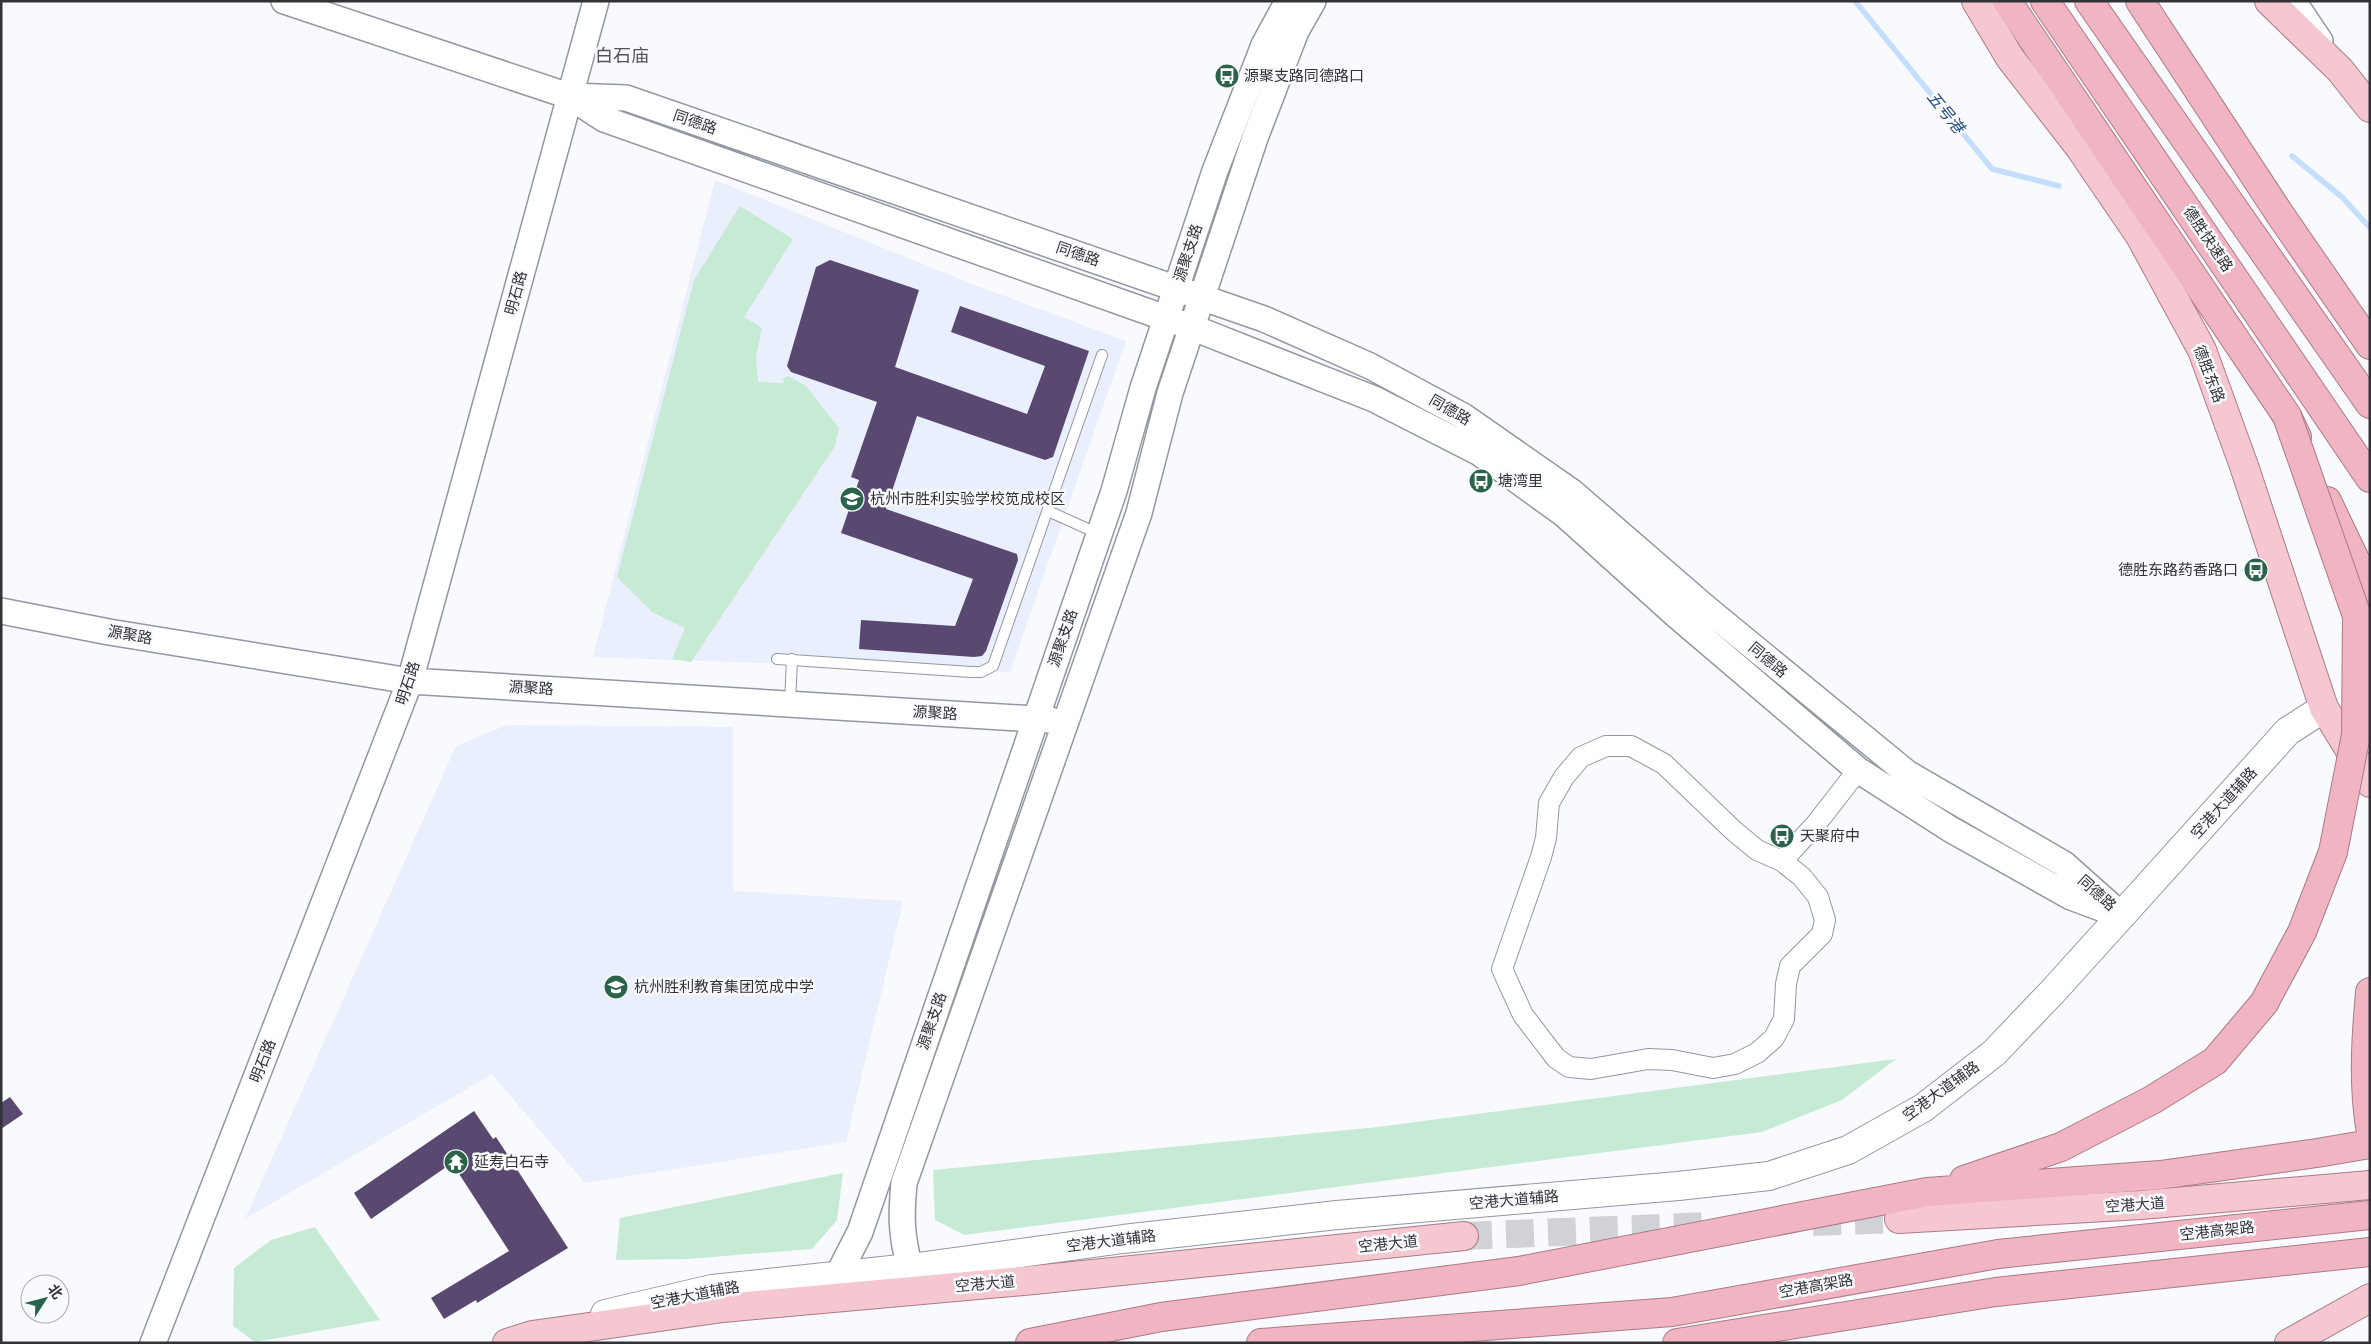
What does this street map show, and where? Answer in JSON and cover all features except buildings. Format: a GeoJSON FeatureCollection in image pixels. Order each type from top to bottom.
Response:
{"type":"FeatureCollection","features":[{"type":"Feature","properties":{"kind":"highway"},"geometry":{"type":"LineString","coordinates":[[2007,1],[2287,416],[2359,568],[2370,601]]}},
{"type":"Feature","properties":{"kind":"highway","name":"德胜快速路"},"geometry":{"type":"LineString","coordinates":[[2045,1],[2366,472]]}},
{"type":"Feature","properties":{"kind":"highway"},"geometry":{"type":"LineString","coordinates":[[2089,1],[2370,404]]}},
{"type":"Feature","properties":{"kind":"highway"},"geometry":{"type":"LineString","coordinates":[[2140,1],[2279,213],[2370,345]]}},
{"type":"Feature","properties":{"kind":"highway"},"geometry":{"type":"LineString","coordinates":[[2279,213],[2370,313]]}},
{"type":"Feature","properties":{"kind":"highway"},"geometry":{"type":"LineString","coordinates":[[1927,1192],[2061,1147],[2152,1100],[2215,1061],[2264,1003],[2302,932],[2333,852],[2356,735],[2357,616],[2287,416]]}},
{"type":"Feature","properties":{"kind":"highway"},"geometry":{"type":"LineString","coordinates":[[2370,992],[2366,1032],[2366,1096],[2370,1127]]}},
{"type":"Feature","properties":{"kind":"highway"},"geometry":{"type":"LineString","coordinates":[[1030,1343],[1161,1317],[1518,1271],[1927,1192],[2160,1175],[2370,1144]]}},
{"type":"Feature","properties":{"kind":"highway","name":"空港高架路"},"geometry":{"type":"LineString","coordinates":[[1261,1343],[1672,1312],[1998,1254],[2370,1215]]}},
{"type":"Feature","properties":{"kind":"highway"},"geometry":{"type":"LineString","coordinates":[[1677,1343],[1996,1292],[2370,1252]]}},
{"type":"Feature","properties":{"kind":"main road","name":"德胜东路"},"geometry":{"type":"LineString","coordinates":[[1976,1],[2010,58],[2080,148],[2140,236],[2202,350],[2244,466],[2324,708],[2370,783]]}},
{"type":"Feature","properties":{"kind":"main road"},"geometry":{"type":"LineString","coordinates":[[2269,1],[2340,70],[2370,108]]}},
{"type":"Feature","properties":{"kind":"main road","name":"空港大道辅路"},"geometry":{"type":"LineString","coordinates":[[519,1339],[594,1317],[712,1288],[910,1268],[1123,1239],[1328,1216],[1678,1186],[1769,1176],[1848,1150],[1923,1108],[1994,1053],[2122,916],[2288,732],[2324,708]]}},
{"type":"Feature","properties":{"kind":"main road","name":"空港大道"},"geometry":{"type":"LineString","coordinates":[[1899,1219],[2141,1205],[2370,1185]]}},
{"type":"Feature","properties":{"kind":"main road","name":"空港大道"},"geometry":{"type":"LineString","coordinates":[[519,1339],[723,1308],[1034,1280],[1464,1236]]}},
{"type":"Feature","properties":{"kind":"main road"},"geometry":{"type":"LineString","coordinates":[[2289,1343],[2370,1298]]}},
{"type":"Feature","properties":{"kind":"street","name":"同德路"},"geometry":{"type":"LineString","coordinates":[[284,1],[569,96],[604,120],[1191,327],[1374,399],[1478,452],[1564,515],[1676,615],[1858,770],[1950,829],[2071,897],[2122,916]]}},
{"type":"Feature","properties":{"kind":"street","name":"明石路"},"geometry":{"type":"LineString","coordinates":[[153,1343],[410,681],[596,1]]}},
{"type":"Feature","properties":{"kind":"street","name":"源聚支路"},"geometry":{"type":"LineString","coordinates":[[838,1275],[860,1232],[1114,491],[1143,388],[1215,171],[1264,45],[1288,1]]}},
{"type":"Feature","properties":{"kind":"street","name":"源聚支路"},"geometry":{"type":"LineString","coordinates":[[910,1268],[904,1246],[900,1217],[904,1183],[1139,513],[1170,393],[1269,96],[1296,31],[1313,1]]}},
{"type":"Feature","properties":{"kind":"street"},"geometry":{"type":"LineString","coordinates":[[2293,1],[2340,70]]}},
{"type":"Feature","properties":{"kind":"street","name":"同德路"},"geometry":{"type":"LineString","coordinates":[[569,96],[626,98],[1264,319],[1370,366],[1463,416],[1572,492],[1706,608],[1906,773],[2064,864],[2122,916]]}},
{"type":"Feature","properties":{"kind":"street","name":"源聚路"},"geometry":{"type":"LineString","coordinates":[[1,611],[109,632],[410,681],[1066,720]]}},
{"type":"Feature","properties":{"kind":"street"},"geometry":{"type":"LineString","coordinates":[[2324,708],[2370,703]]}},
{"type":"Feature","properties":{"kind":"street"},"geometry":{"type":"LineString","coordinates":[[1606,746],[1631,746],[1664,764],[1734,831],[1757,850],[1782,861],[1802,877],[1818,896],[1825,920],[1822,934],[1790,966],[1786,984],[1784,1019],[1774,1038],[1757,1053],[1735,1064],[1713,1068],[1672,1060],[1648,1059],[1591,1069],[1569,1067],[1556,1058],[1523,1016],[1502,969],[1541,857],[1546,838],[1549,803],[1564,777],[1581,757],[1606,746]]}},
{"type":"Feature","properties":{"kind":"street"},"geometry":{"type":"LineString","coordinates":[[1782,861],[1816,824],[1858,770]]}},
{"type":"Feature","properties":{"kind":"lane"},"geometry":{"type":"LineString","coordinates":[[777,659],[971,672],[989,670],[997,659],[1102,355]]}},
{"type":"Feature","properties":{"kind":"lane"},"geometry":{"type":"LineString","coordinates":[[1048,511],[1099,534]]}},
{"type":"Feature","properties":{"kind":"lane"},"geometry":{"type":"LineString","coordinates":[[790,704],[792,660]]}},
{"type":"Feature","properties":{"kind":"shaded area","name":"杭州市胜利实验学校笕成校区"},"geometry":{"type":"Polygon","coordinates":[[[715,180],[980,287],[1126,341],[1010,672],[593,657],[715,180]]]}},
{"type":"Feature","properties":{"kind":"shaded area","name":"杭州胜利教育集团笕成中学"},"geometry":{"type":"Polygon","coordinates":[[[507,725],[733,727],[733,891],[903,901],[846,1142],[585,1183],[492,1074],[245,1219],[456,746],[507,725]]]}},
{"type":"Feature","properties":{"kind":"green space"},"geometry":{"type":"Polygon","coordinates":[[[740,206],[793,239],[744,317],[762,328],[756,356],[758,382],[784,383],[783,378],[788,376],[806,386],[839,428],[835,446],[691,662],[672,659],[685,628],[652,612],[617,577],[694,280],[740,206]]]}},
{"type":"Feature","properties":{"kind":"green space"},"geometry":{"type":"Polygon","coordinates":[[[1896,1059],[1842,1100],[1762,1132],[964,1235],[935,1220],[933,1170],[1378,1127],[1896,1059]]]}},
{"type":"Feature","properties":{"kind":"green space"},"geometry":{"type":"Polygon","coordinates":[[[843,1173],[837,1220],[812,1249],[688,1259],[616,1260],[620,1218],[843,1173]]]}},
{"type":"Feature","properties":{"kind":"green space"},"geometry":{"type":"Polygon","coordinates":[[[315,1227],[380,1320],[255,1342],[233,1326],[234,1268],[271,1240],[315,1227]]]}},
{"type":"Feature","properties":{"kind":"waterway","name":"五号港"},"geometry":{"type":"LineString","coordinates":[[1855,1],[1992,169],[2059,186]]}},
{"type":"Feature","properties":{"kind":"waterway","name":"五号港"},"geometry":{"type":"LineString","coordinates":[[2292,156],[2342,197],[2370,228]]}},
{"type":"Feature","properties":{"kind":"tunnel"},"geometry":{"type":"LineString","coordinates":[[1813,1222],[1899,1219]]}},
{"type":"Feature","properties":{"kind":"tunnel"},"geometry":{"type":"LineString","coordinates":[[1464,1236],[1708,1226]]}},
{"type":"Feature","properties":{"kind":"place","name":"源聚支路同德路口"},"geometry":{"type":"Point","coordinates":[1227,76]}},
{"type":"Feature","properties":{"kind":"place","name":"塘湾里"},"geometry":{"type":"Point","coordinates":[1481,481]}},
{"type":"Feature","properties":{"kind":"place","name":"杭州市胜利实验学校笕成校区"},"geometry":{"type":"Point","coordinates":[852,499]}},
{"type":"Feature","properties":{"kind":"place","name":"德胜东路药香路口"},"geometry":{"type":"Point","coordinates":[2256,570]}},
{"type":"Feature","properties":{"kind":"place","name":"天聚府中"},"geometry":{"type":"Point","coordinates":[1782,836]}},
{"type":"Feature","properties":{"kind":"place","name":"杭州胜利教育集团笕成中学"},"geometry":{"type":"Point","coordinates":[616,987]}},
{"type":"Feature","properties":{"kind":"place","name":"延寿白石寺"},"geometry":{"type":"Point","coordinates":[456,1162]}},
{"type":"Feature","properties":{"kind":"district","name":"白石庙"},"geometry":{"type":"Point","coordinates":[622,56]}}]}
